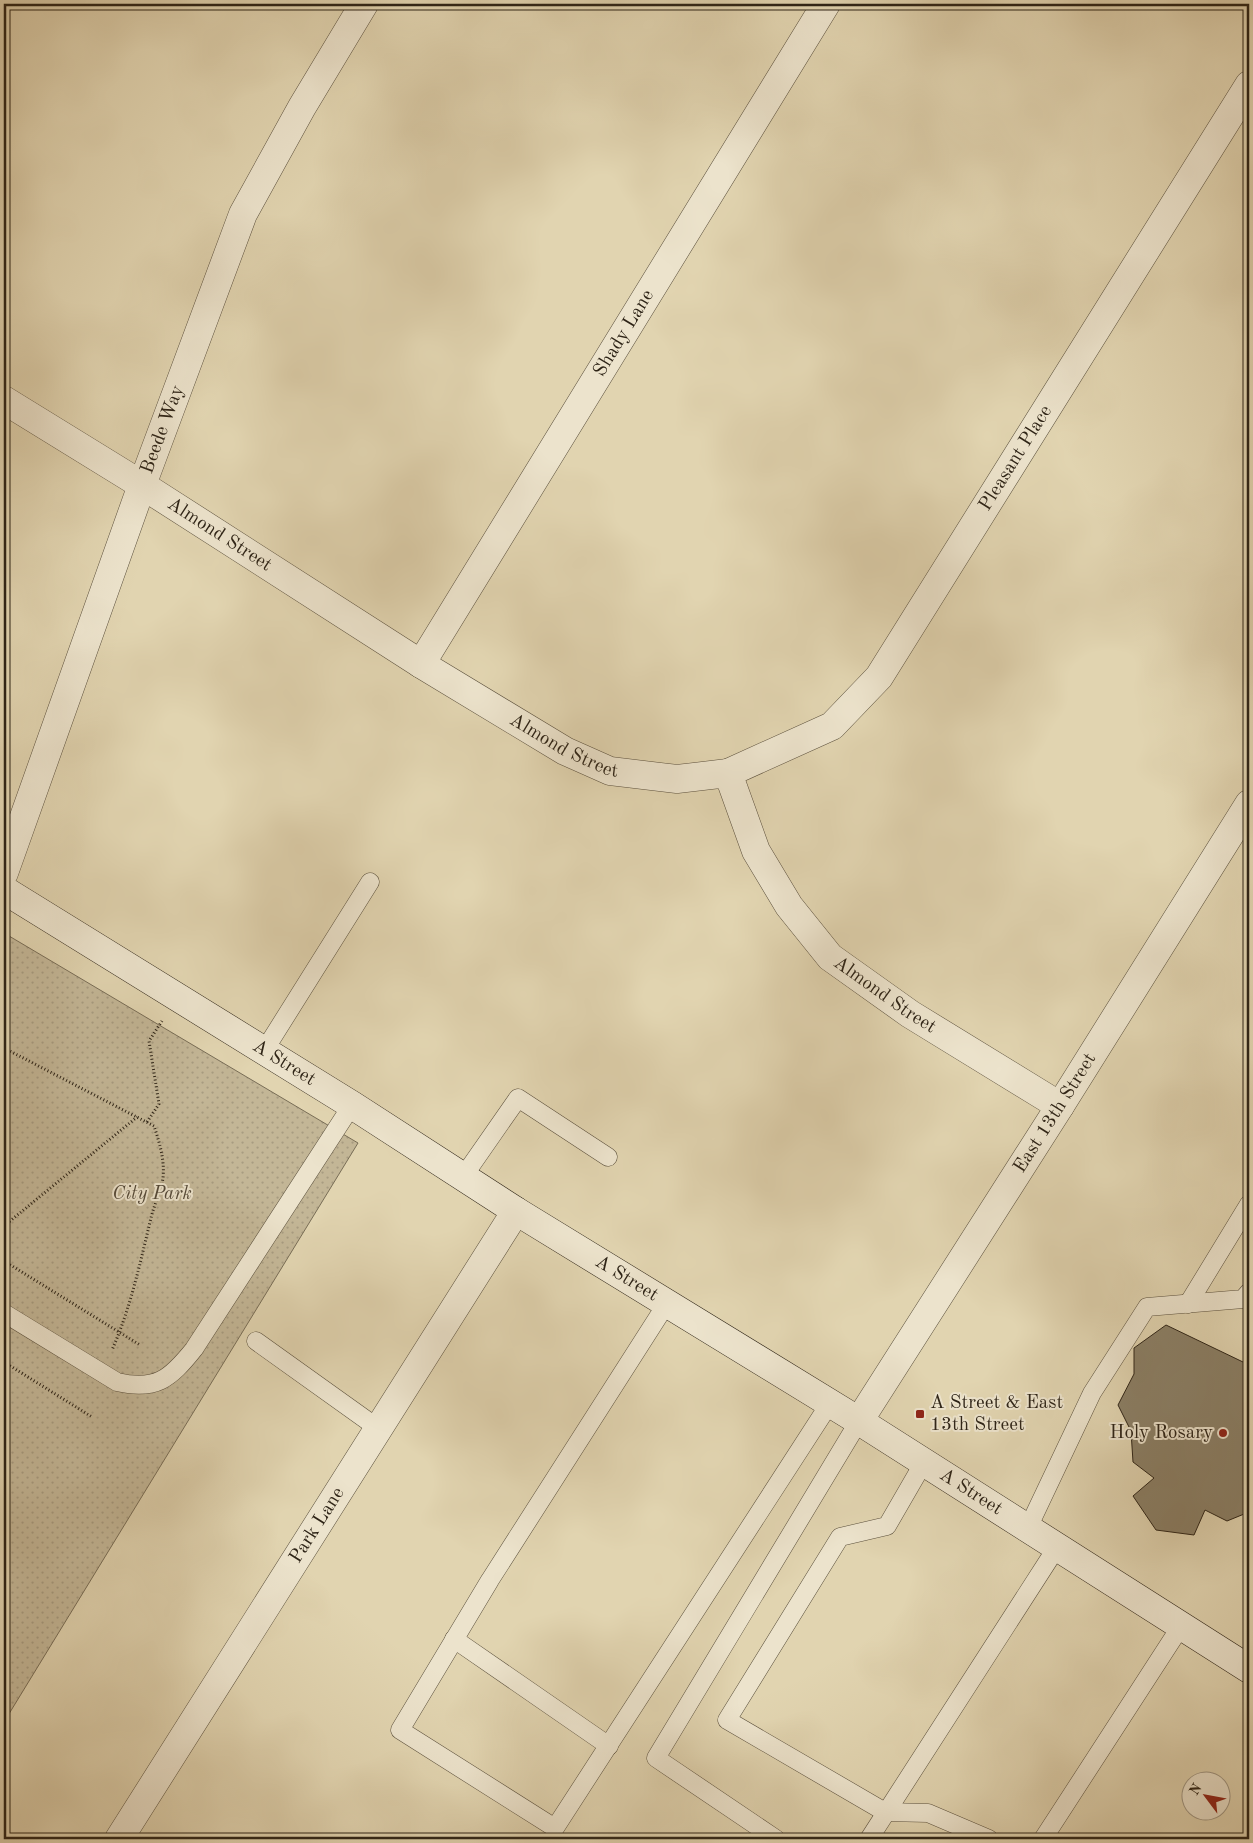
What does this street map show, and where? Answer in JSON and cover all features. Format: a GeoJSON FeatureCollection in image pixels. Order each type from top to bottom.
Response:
{"type":"FeatureCollection","features":[{"type":"Feature","properties":{"kind":"street","name":"Beede Way"},"geometry":{"type":"LineString","coordinates":[[4,874],[142,485],[243,214],[302,107],[364,4]]}},
{"type":"Feature","properties":{"kind":"street","name":"Shady Lane"},"geometry":{"type":"LineString","coordinates":[[421,664],[826,4]]}},
{"type":"Feature","properties":{"kind":"street","name":"Pleasant Place"},"geometry":{"type":"LineString","coordinates":[[728,773],[832,726],[879,677],[1249,86]]}},
{"type":"Feature","properties":{"kind":"street","name":"Almond Street"},"geometry":{"type":"LineString","coordinates":[[4,400],[142,485],[421,664],[564,751],[610,771],[677,779],[728,773],[756,851],[789,906],[830,957],[910,1014],[1060,1106]]}},
{"type":"Feature","properties":{"kind":"street","name":"East 13th Street"},"geometry":{"type":"LineString","coordinates":[[859,1421],[1060,1106],[1249,804]]}},
{"type":"Feature","properties":{"kind":"street","name":"A Street"},"geometry":{"type":"LineString","coordinates":[[4,890],[352,1105],[516,1211],[859,1421],[1249,1669]]}},
{"type":"Feature","properties":{"kind":"street","name":"Park Lane"},"geometry":{"type":"LineString","coordinates":[[119,1839],[516,1211]]}},
{"type":"Feature","properties":{"kind":"lane"},"geometry":{"type":"LineString","coordinates":[[264,1051],[370,882]]}},
{"type":"Feature","properties":{"kind":"lane"},"geometry":{"type":"LineString","coordinates":[[463,1176],[518,1098],[608,1157]]}},
{"type":"Feature","properties":{"kind":"lane"},"geometry":{"type":"LineString","coordinates":[[4,1313],[117,1382],[135,1386],[151,1384],[164,1379],[178,1370],[194,1349],[352,1105]]}},
{"type":"Feature","properties":{"kind":"lane"},"geometry":{"type":"LineString","coordinates":[[1188,1304],[1249,1204]]}},
{"type":"Feature","properties":{"kind":"lane"},"geometry":{"type":"LineString","coordinates":[[1028,1528],[1092,1393],[1147,1307],[1243,1299],[1249,1292]]}},
{"type":"Feature","properties":{"kind":"lane"},"geometry":{"type":"LineString","coordinates":[[666,1303],[490,1580],[400,1730],[556,1828],[830,1403]]}},
{"type":"Feature","properties":{"kind":"lane"},"geometry":{"type":"LineString","coordinates":[[256,1341],[379,1429]]}},
{"type":"Feature","properties":{"kind":"lane"},"geometry":{"type":"LineString","coordinates":[[776,1839],[656,1758],[859,1421]]}},
{"type":"Feature","properties":{"kind":"lane"},"geometry":{"type":"LineString","coordinates":[[924,1462],[887,1526],[840,1537],[727,1720],[885,1812],[928,1813],[990,1839]]}},
{"type":"Feature","properties":{"kind":"lane"},"geometry":{"type":"LineString","coordinates":[[869,1839],[1057,1547]]}},
{"type":"Feature","properties":{"kind":"lane"},"geometry":{"type":"LineString","coordinates":[[1042,1839],[1181,1626]]}},
{"type":"Feature","properties":{"kind":"lane"},"geometry":{"type":"LineString","coordinates":[[454,1639],[609,1746]]}},
{"type":"Feature","properties":{"kind":"path"},"geometry":{"type":"LineString","coordinates":[[147,1122],[159,1104],[149,1041],[176,997]]}},
{"type":"Feature","properties":{"kind":"path"},"geometry":{"type":"LineString","coordinates":[[4,1048],[154,1126],[161,1145],[163,1177],[151,1215],[136,1282],[120,1332],[101,1373]]}},
{"type":"Feature","properties":{"kind":"path"},"geometry":{"type":"LineString","coordinates":[[4,1226],[137,1117]]}},
{"type":"Feature","properties":{"kind":"path"},"geometry":{"type":"LineString","coordinates":[[4,1262],[140,1345]]}},
{"type":"Feature","properties":{"kind":"path"},"geometry":{"type":"LineString","coordinates":[[4,1362],[92,1417]]}},
{"type":"Feature","properties":{"kind":"green space","name":"City Park"},"geometry":{"type":"Polygon","coordinates":[[[4,933],[358,1143],[4,1722],[4,933]]]}},
{"type":"Feature","properties":{"kind":"building"},"geometry":{"type":"Polygon","coordinates":[[[1166,1325],[1243,1362],[1249,1360],[1249,1512],[1227,1521],[1205,1510],[1194,1535],[1156,1530],[1133,1496],[1154,1478],[1133,1462],[1131,1431],[1118,1405],[1134,1374],[1134,1348],[1166,1325]]]}},
{"type":"Feature","properties":{"kind":"place","name":"A Street & East 13th Street"},"geometry":{"type":"Point","coordinates":[920,1414]}},
{"type":"Feature","properties":{"kind":"place","name":"Holy Rosary"},"geometry":{"type":"Point","coordinates":[1223,1433]}}]}
